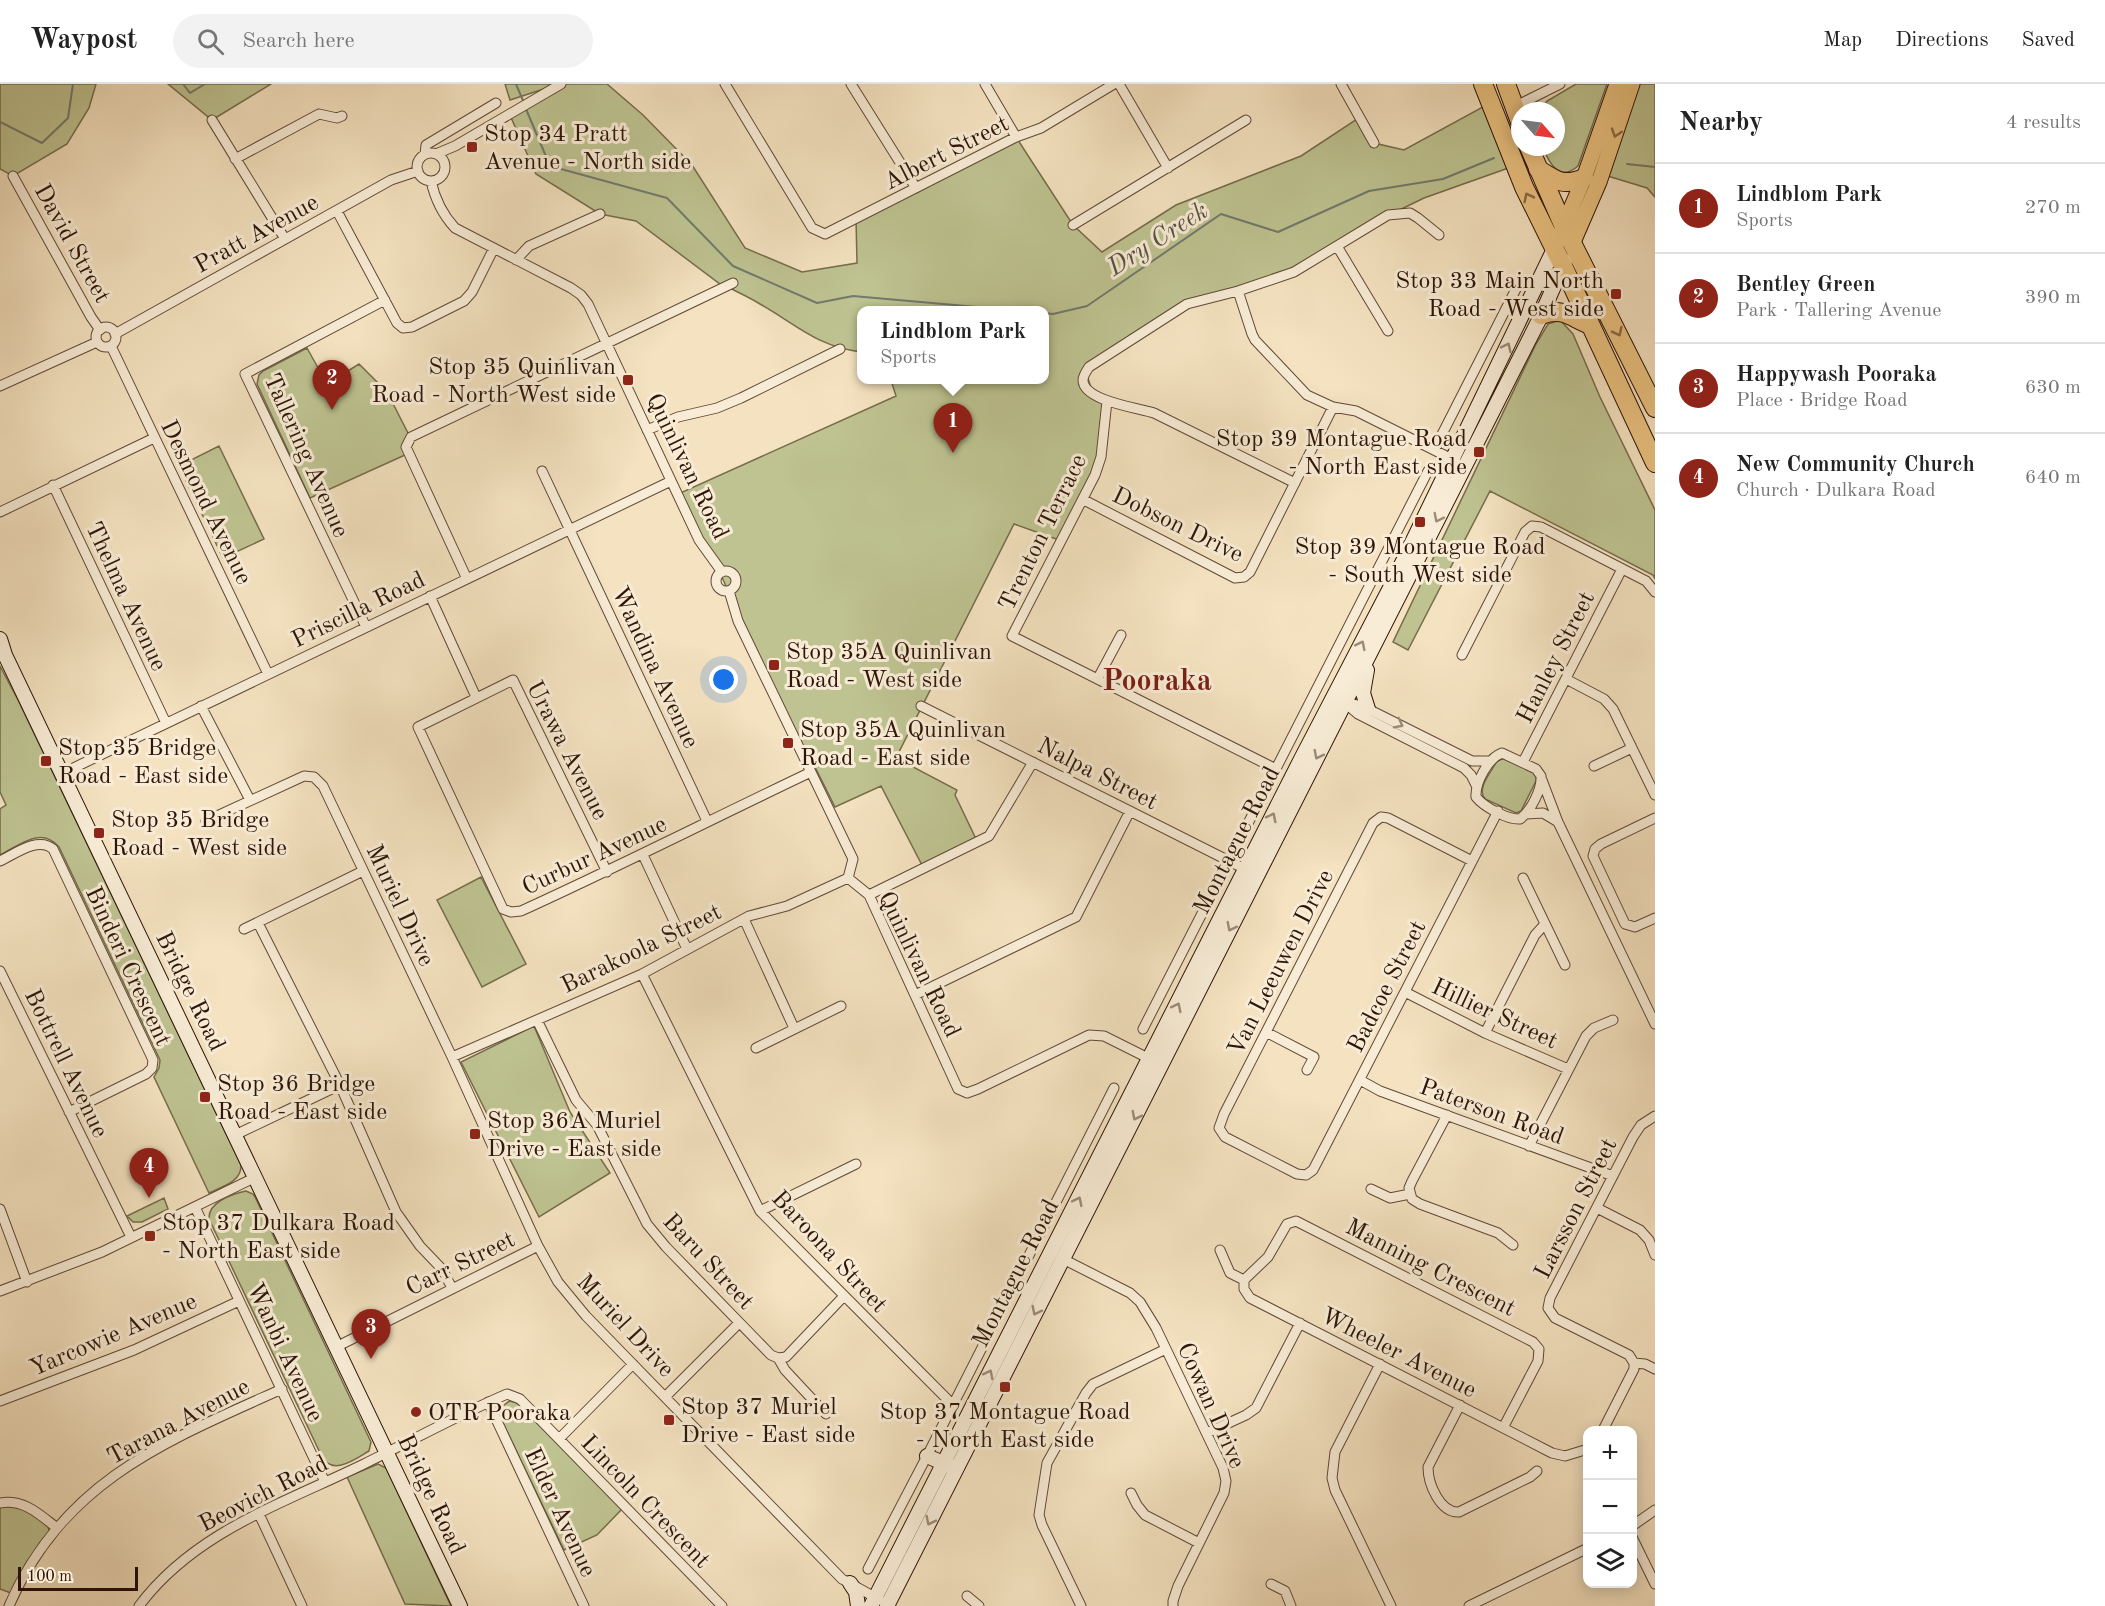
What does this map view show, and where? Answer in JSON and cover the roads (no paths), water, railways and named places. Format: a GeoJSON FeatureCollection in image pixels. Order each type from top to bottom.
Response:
{"type":"FeatureCollection","features":[{"type":"Feature","properties":{"kind":"highway"},"geometry":{"type":"LineString","coordinates":[[1483,84],[1524,188],[1655,463]]}},
{"type":"Feature","properties":{"kind":"highway"},"geometry":{"type":"LineString","coordinates":[[1506,84],[1513,102]]}},
{"type":"Feature","properties":{"kind":"highway"},"geometry":{"type":"LineString","coordinates":[[1533,156],[1569,235],[1655,408]]}},
{"type":"Feature","properties":{"kind":"highway"},"geometry":{"type":"LineString","coordinates":[[1538,169],[1567,184],[1584,178]]}},
{"type":"Feature","properties":{"kind":"highway"},"geometry":{"type":"LineString","coordinates":[[1541,315],[1562,311],[1590,325]]}},
{"type":"Feature","properties":{"kind":"main road","name":"Montague Road"},"geometry":{"type":"LineString","coordinates":[[880,1603],[1339,700],[1390,588],[1541,315],[1563,266],[1584,178],[1617,84]]}},
{"type":"Feature","properties":{"kind":"main road","name":"Montague Road"},"geometry":{"type":"LineString","coordinates":[[1339,700],[1371,651],[1459,463],[1554,249],[1569,235],[1599,182],[1632,84]]}},
{"type":"Feature","properties":{"kind":"main road","name":"Bridge Road"},"geometry":{"type":"LineString","coordinates":[[0,639],[3,652],[63,773],[460,1606]]}},
{"type":"Feature","properties":{"kind":"main road"},"geometry":{"type":"LineString","coordinates":[[1368,709],[1363,693],[1371,651]]}},
{"type":"Feature","properties":{"kind":"main road"},"geometry":{"type":"LineString","coordinates":[[927,1456],[950,1466]]}},
{"type":"Feature","properties":{"kind":"main road"},"geometry":{"type":"LineString","coordinates":[[850,1583],[856,1592],[858,1606]]}},
{"type":"Feature","properties":{"kind":"street"},"geometry":{"type":"LineString","coordinates":[[439,158],[509,113],[561,84]]}},
{"type":"Feature","properties":{"kind":"street","name":"Albert Street"},"geometry":{"type":"LineString","coordinates":[[725,84],[812,228],[825,234],[1016,137],[1041,128],[1114,84]]}},
{"type":"Feature","properties":{"kind":"street"},"geometry":{"type":"LineString","coordinates":[[851,84],[916,188]]}},
{"type":"Feature","properties":{"kind":"street"},"geometry":{"type":"LineString","coordinates":[[985,84],[1016,137]]}},
{"type":"Feature","properties":{"kind":"street"},"geometry":{"type":"LineString","coordinates":[[1119,84],[1168,168]]}},
{"type":"Feature","properties":{"kind":"street"},"geometry":{"type":"LineString","coordinates":[[1341,84],[1374,143]]}},
{"type":"Feature","properties":{"kind":"street"},"geometry":{"type":"LineString","coordinates":[[1534,102],[1560,84]]}},
{"type":"Feature","properties":{"kind":"street"},"geometry":{"type":"LineString","coordinates":[[439,158],[444,171],[440,177],[431,180],[421,177],[417,171],[418,161],[425,154],[426,145],[496,103]]}},
{"type":"Feature","properties":{"kind":"street"},"geometry":{"type":"LineString","coordinates":[[236,159],[318,114],[337,118],[342,116]]}},
{"type":"Feature","properties":{"kind":"street"},"geometry":{"type":"LineString","coordinates":[[212,120],[285,239]]}},
{"type":"Feature","properties":{"kind":"street"},"geometry":{"type":"LineString","coordinates":[[1073,225],[1246,120]]}},
{"type":"Feature","properties":{"kind":"street"},"geometry":{"type":"LineString","coordinates":[[425,154],[439,158]]}},
{"type":"Feature","properties":{"kind":"street","name":"Pratt Avenue"},"geometry":{"type":"LineString","coordinates":[[115,334],[391,180],[417,171]]}},
{"type":"Feature","properties":{"kind":"street","name":"David Street"},"geometry":{"type":"LineString","coordinates":[[13,176],[100,330]]}},
{"type":"Feature","properties":{"kind":"street","name":"Quinlivan Road"},"geometry":{"type":"LineString","coordinates":[[431,180],[434,196],[445,217],[455,228],[571,288],[588,304],[699,540],[722,572]]}},
{"type":"Feature","properties":{"kind":"street"},"geometry":{"type":"LineString","coordinates":[[337,211],[384,300],[397,323],[403,328],[412,327],[464,301],[472,292],[494,248]]}},
{"type":"Feature","properties":{"kind":"street"},"geometry":{"type":"LineString","coordinates":[[1295,483],[1154,413],[1107,401],[1092,394],[1085,387],[1083,380],[1089,367],[1187,304],[1238,291],[1294,272],[1388,215],[1410,213],[1439,235]]}},
{"type":"Feature","properties":{"kind":"street"},"geometry":{"type":"LineString","coordinates":[[516,260],[529,246],[600,214]]}},
{"type":"Feature","properties":{"kind":"street"},"geometry":{"type":"LineString","coordinates":[[1337,246],[1389,331]]}},
{"type":"Feature","properties":{"kind":"street"},"geometry":{"type":"LineString","coordinates":[[467,579],[406,447],[411,437],[733,283]]}},
{"type":"Feature","properties":{"kind":"street"},"geometry":{"type":"LineString","coordinates":[[1434,450],[1516,288]]}},
{"type":"Feature","properties":{"kind":"street"},"geometry":{"type":"LineString","coordinates":[[1238,291],[1255,340],[1308,395],[1333,407],[1356,411],[1459,463]]}},
{"type":"Feature","properties":{"kind":"street","name":"Tallering Avenue"},"geometry":{"type":"LineString","coordinates":[[366,627],[245,374],[384,300]]}},
{"type":"Feature","properties":{"kind":"street"},"geometry":{"type":"LineString","coordinates":[[110,328],[115,334],[115,341],[111,346],[104,347],[97,342],[96,336],[100,330],[110,328]]}},
{"type":"Feature","properties":{"kind":"street"},"geometry":{"type":"LineString","coordinates":[[0,386],[97,342]]}},
{"type":"Feature","properties":{"kind":"street","name":"Desmond Avenue"},"geometry":{"type":"LineString","coordinates":[[111,346],[268,674]]}},
{"type":"Feature","properties":{"kind":"street"},"geometry":{"type":"LineString","coordinates":[[647,430],[678,417],[717,408],[741,398],[840,349]]}},
{"type":"Feature","properties":{"kind":"street","name":"Trenton Terrace"},"geometry":{"type":"LineString","coordinates":[[1107,401],[1101,457],[1084,500],[1012,636],[1276,769]]}},
{"type":"Feature","properties":{"kind":"street","name":"Dobson Drive"},"geometry":{"type":"LineString","coordinates":[[1084,500],[1234,578],[1244,577],[1250,572],[1333,407]]}},
{"type":"Feature","properties":{"kind":"street"},"geometry":{"type":"LineString","coordinates":[[0,512],[154,438]]}},
{"type":"Feature","properties":{"kind":"street","name":"Wandina Avenue"},"geometry":{"type":"LineString","coordinates":[[542,471],[707,821]]}},
{"type":"Feature","properties":{"kind":"street"},"geometry":{"type":"LineString","coordinates":[[1143,1029],[1428,471]]}},
{"type":"Feature","properties":{"kind":"street","name":"Priscilla Road"},"geometry":{"type":"LineString","coordinates":[[63,773],[671,481]]}},
{"type":"Feature","properties":{"kind":"street","name":"Thelma Avenue"},"geometry":{"type":"LineString","coordinates":[[53,485],[166,723]]}},
{"type":"Feature","properties":{"kind":"street"},"geometry":{"type":"LineString","coordinates":[[1462,655],[1525,532],[1532,526],[1541,527],[1646,581],[1655,592]]}},
{"type":"Feature","properties":{"kind":"street","name":"Hanley Street"},"geometry":{"type":"LineString","coordinates":[[1523,762],[1622,569]]}},
{"type":"Feature","properties":{"kind":"street"},"geometry":{"type":"LineString","coordinates":[[722,572],[730,572],[735,578],[735,585],[729,591],[722,591],[716,584],[717,576],[722,572]]}},
{"type":"Feature","properties":{"kind":"street","name":"Quinlivan Road"},"geometry":{"type":"LineString","coordinates":[[729,591],[738,621],[853,859],[848,878],[869,896],[958,1089],[967,1093],[1089,1035],[1104,1036],[1156,1061]]}},
{"type":"Feature","properties":{"kind":"street"},"geometry":{"type":"LineString","coordinates":[[430,596],[476,697]]}},
{"type":"Feature","properties":{"kind":"street"},"geometry":{"type":"LineString","coordinates":[[1098,678],[1121,634]]}},
{"type":"Feature","properties":{"kind":"street"},"geometry":{"type":"LineString","coordinates":[[1566,679],[1613,709],[1655,795]]}},
{"type":"Feature","properties":{"kind":"street","name":"Urawa Avenue"},"geometry":{"type":"LineString","coordinates":[[476,697],[513,680],[607,872]]}},
{"type":"Feature","properties":{"kind":"street","name":"Curbur Avenue"},"geometry":{"type":"LineString","coordinates":[[476,697],[417,727],[503,909],[511,912],[520,911],[607,872],[811,772]]}},
{"type":"Feature","properties":{"kind":"street"},"geometry":{"type":"LineString","coordinates":[[1339,700],[1368,709],[1472,761],[1491,761]]}},
{"type":"Feature","properties":{"kind":"street"},"geometry":{"type":"LineString","coordinates":[[1339,700],[1358,714],[1464,768],[1471,775],[1477,787]]}},
{"type":"Feature","properties":{"kind":"street"},"geometry":{"type":"LineString","coordinates":[[201,706],[250,800]]}},
{"type":"Feature","properties":{"kind":"street","name":"Nalpa Street"},"geometry":{"type":"LineString","coordinates":[[921,706],[1252,872]]}},
{"type":"Feature","properties":{"kind":"street"},"geometry":{"type":"LineString","coordinates":[[1594,766],[1632,748]]}},
{"type":"Feature","properties":{"kind":"street"},"geometry":{"type":"LineString","coordinates":[[1542,780],[1526,814],[1516,819],[1478,801],[1476,794],[1477,787],[1496,755],[1502,753],[1539,772],[1558,822],[1655,1024]]}},
{"type":"Feature","properties":{"kind":"street"},"geometry":{"type":"LineString","coordinates":[[869,896],[989,836],[1033,762]]}},
{"type":"Feature","properties":{"kind":"street","name":"Muriel Drive"},"geometry":{"type":"LineString","coordinates":[[206,820],[304,776],[314,777],[323,786],[452,1057],[538,1246],[565,1290],[586,1316],[842,1579],[880,1603]]}},
{"type":"Feature","properties":{"kind":"street"},"geometry":{"type":"LineString","coordinates":[[915,995],[1076,917],[1130,810]]}},
{"type":"Feature","properties":{"kind":"street","name":"Badcoe Street"},"geometry":{"type":"LineString","coordinates":[[1306,1175],[1313,1170],[1498,812]]}},
{"type":"Feature","properties":{"kind":"street"},"geometry":{"type":"LineString","coordinates":[[1526,814],[1543,813],[1558,822]]}},
{"type":"Feature","properties":{"kind":"street","name":"Van Leeuwen Drive"},"geometry":{"type":"LineString","coordinates":[[1306,1175],[1296,1174],[1225,1137],[1219,1128],[1224,1114],[1376,821],[1381,817],[1388,818],[1472,861]]}},
{"type":"Feature","properties":{"kind":"street"},"geometry":{"type":"LineString","coordinates":[[1655,818],[1601,844],[1593,853],[1593,859],[1625,924],[1635,927],[1655,918]]}},
{"type":"Feature","properties":{"kind":"street","name":"Binderi Crescent"},"geometry":{"type":"LineString","coordinates":[[0,861],[40,843],[52,849],[153,1060],[152,1068],[146,1074],[69,1112]]}},
{"type":"Feature","properties":{"kind":"street"},"geometry":{"type":"LineString","coordinates":[[643,855],[687,949]]}},
{"type":"Feature","properties":{"kind":"street"},"geometry":{"type":"LineString","coordinates":[[244,929],[363,872]]}},
{"type":"Feature","properties":{"kind":"street","name":"Barakoola Street"},"geometry":{"type":"LineString","coordinates":[[452,1057],[642,974],[744,919],[788,906],[848,878]]}},
{"type":"Feature","properties":{"kind":"street"},"geometry":{"type":"LineString","coordinates":[[1523,878],[1565,965]]}},
{"type":"Feature","properties":{"kind":"street"},"geometry":{"type":"LineString","coordinates":[[744,919],[794,1028]]}},
{"type":"Feature","properties":{"kind":"street"},"geometry":{"type":"LineString","coordinates":[[258,922],[340,1085],[396,1212],[420,1246],[442,1269],[452,1288]]}},
{"type":"Feature","properties":{"kind":"street"},"geometry":{"type":"LineString","coordinates":[[1485,1033],[1535,935],[1545,924]]}},
{"type":"Feature","properties":{"kind":"street","name":"Bottrell Avenue"},"geometry":{"type":"LineString","coordinates":[[0,971],[131,1237]]}},
{"type":"Feature","properties":{"kind":"street","name":"Baroona Street"},"geometry":{"type":"LineString","coordinates":[[642,974],[760,1212],[953,1405]]}},
{"type":"Feature","properties":{"kind":"street","name":"Hillier Street"},"geometry":{"type":"LineString","coordinates":[[1405,992],[1485,1033],[1568,1069]]}},
{"type":"Feature","properties":{"kind":"street"},"geometry":{"type":"LineString","coordinates":[[756,1048],[840,1006]]}},
{"type":"Feature","properties":{"kind":"street","name":"Baru Street"},"geometry":{"type":"LineString","coordinates":[[537,1020],[576,1100],[597,1125],[647,1224],[739,1323],[771,1355],[778,1358],[785,1370],[826,1414]]}},
{"type":"Feature","properties":{"kind":"street"},"geometry":{"type":"LineString","coordinates":[[1529,1146],[1590,1031],[1613,1020]]}},
{"type":"Feature","properties":{"kind":"street"},"geometry":{"type":"LineString","coordinates":[[1266,1032],[1314,1057],[1307,1070]]}},
{"type":"Feature","properties":{"kind":"street","name":"Paterson Road"},"geometry":{"type":"LineString","coordinates":[[1360,1080],[1380,1091],[1613,1176]]}},
{"type":"Feature","properties":{"kind":"street"},"geometry":{"type":"LineString","coordinates":[[235,1135],[340,1085]]}},
{"type":"Feature","properties":{"kind":"street"},"geometry":{"type":"LineString","coordinates":[[868,1569],[1114,1088]]}},
{"type":"Feature","properties":{"kind":"street"},"geometry":{"type":"LineString","coordinates":[[1447,1115],[1412,1181],[1410,1194],[1416,1202],[1498,1233],[1513,1245]]}},
{"type":"Feature","properties":{"kind":"street","name":"Larsson Street"},"geometry":{"type":"LineString","coordinates":[[1655,1116],[1637,1130],[1550,1298],[1548,1308],[1555,1318],[1629,1356],[1634,1363],[1645,1364],[1655,1369]]}},
{"type":"Feature","properties":{"kind":"street"},"geometry":{"type":"LineString","coordinates":[[760,1212],[856,1164]]}},
{"type":"Feature","properties":{"kind":"street"},"geometry":{"type":"LineString","coordinates":[[0,1292],[102,1252],[256,1177]]}},
{"type":"Feature","properties":{"kind":"street"},"geometry":{"type":"LineString","coordinates":[[1371,1189],[1383,1197],[1390,1198],[1410,1194]]}},
{"type":"Feature","properties":{"kind":"street","name":"Wanbi Avenue"},"geometry":{"type":"LineString","coordinates":[[195,1207],[325,1482]]}},
{"type":"Feature","properties":{"kind":"street"},"geometry":{"type":"LineString","coordinates":[[1597,1208],[1640,1230],[1649,1240],[1655,1256]]}},
{"type":"Feature","properties":{"kind":"street"},"geometry":{"type":"LineString","coordinates":[[0,1209],[27,1282]]}},
{"type":"Feature","properties":{"kind":"street","name":"Manning Crescent"},"geometry":{"type":"LineString","coordinates":[[1244,1280],[1268,1257],[1287,1224],[1296,1221],[1533,1342],[1539,1349],[1538,1361],[1503,1428]]}},
{"type":"Feature","properties":{"kind":"street","name":"Carr Street"},"geometry":{"type":"LineString","coordinates":[[336,1347],[538,1246]]}},
{"type":"Feature","properties":{"kind":"street","name":"Wheeler Avenue"},"geometry":{"type":"LineString","coordinates":[[1220,1250],[1230,1273],[1244,1280],[1244,1288],[1248,1296],[1560,1456],[1569,1456],[1583,1451]]}},
{"type":"Feature","properties":{"kind":"street","name":"Cowan Drive"},"geometry":{"type":"LineString","coordinates":[[1057,1256],[1135,1297],[1145,1308],[1223,1468],[1226,1487],[1178,1587],[1173,1606]]}},
{"type":"Feature","properties":{"kind":"street"},"geometry":{"type":"LineString","coordinates":[[778,1358],[786,1357],[844,1296]]}},
{"type":"Feature","properties":{"kind":"street","name":"Yarcowie Avenue"},"geometry":{"type":"LineString","coordinates":[[0,1401],[134,1350],[240,1301]]}},
{"type":"Feature","properties":{"kind":"street"},"geometry":{"type":"LineString","coordinates":[[666,1396],[739,1323]]}},
{"type":"Feature","properties":{"kind":"street"},"geometry":{"type":"LineString","coordinates":[[1207,1433],[1256,1408],[1300,1323]]}},
{"type":"Feature","properties":{"kind":"street"},"geometry":{"type":"LineString","coordinates":[[1080,1606],[1040,1520],[1047,1463],[1093,1384],[1166,1349]]}},
{"type":"Feature","properties":{"kind":"street"},"geometry":{"type":"LineString","coordinates":[[1606,1426],[1634,1369],[1634,1363]]}},
{"type":"Feature","properties":{"kind":"street"},"geometry":{"type":"LineString","coordinates":[[559,1439],[633,1364]]}},
{"type":"Feature","properties":{"kind":"street"},"geometry":{"type":"LineString","coordinates":[[1380,1364],[1335,1452],[1332,1478],[1335,1490],[1391,1606]]}},
{"type":"Feature","properties":{"kind":"street","name":"Tarana Avenue"},"geometry":{"type":"LineString","coordinates":[[9,1606],[57,1528],[100,1485],[138,1459],[169,1442],[282,1389]]}},
{"type":"Feature","properties":{"kind":"street","name":"Lincoln Crescent"},"geometry":{"type":"LineString","coordinates":[[387,1452],[507,1394],[520,1399],[720,1605]]}},
{"type":"Feature","properties":{"kind":"street","name":"Elder Avenue"},"geometry":{"type":"LineString","coordinates":[[488,1402],[584,1606]]}},
{"type":"Feature","properties":{"kind":"street"},"geometry":{"type":"LineString","coordinates":[[1460,1405],[1428,1467],[1429,1478],[1445,1508],[1451,1512],[1459,1512],[1530,1477],[1536,1471]]}},
{"type":"Feature","properties":{"kind":"street","name":"Beovich Road"},"geometry":{"type":"LineString","coordinates":[[139,1606],[158,1584],[188,1556],[223,1532],[387,1452]]}},
{"type":"Feature","properties":{"kind":"street"},"geometry":{"type":"LineString","coordinates":[[1131,1493],[1145,1515],[1199,1543]]}},
{"type":"Feature","properties":{"kind":"street"},"geometry":{"type":"LineString","coordinates":[[0,1503],[13,1502],[25,1505],[57,1528]]}},
{"type":"Feature","properties":{"kind":"street"},"geometry":{"type":"LineString","coordinates":[[1637,1523],[1655,1510]]}},
{"type":"Feature","properties":{"kind":"street"},"geometry":{"type":"LineString","coordinates":[[259,1514],[302,1606]]}},
{"type":"Feature","properties":{"kind":"street"},"geometry":{"type":"LineString","coordinates":[[1637,1547],[1655,1584]]}},
{"type":"Feature","properties":{"kind":"street"},"geometry":{"type":"LineString","coordinates":[[1469,1606],[1489,1602],[1583,1550]]}},
{"type":"Feature","properties":{"kind":"street"},"geometry":{"type":"LineString","coordinates":[[1271,1584],[1285,1592],[1291,1606]]}},
{"type":"Feature","properties":{"kind":"street"},"geometry":{"type":"LineString","coordinates":[[967,1596],[979,1606]]}},
{"type":"Feature","properties":{"kind":"waterway","name":"Dry Creek"},"geometry":{"type":"LineString","coordinates":[[0,122],[42,143],[68,118],[73,84]]}},
{"type":"Feature","properties":{"kind":"waterway","name":"Dry Creek"},"geometry":{"type":"LineString","coordinates":[[183,84],[190,93],[205,84]]}},
{"type":"Feature","properties":{"kind":"waterway","name":"Dry Creek"},"geometry":{"type":"LineString","coordinates":[[516,84],[524,103]]}},
{"type":"Feature","properties":{"kind":"waterway","name":"Dry Creek"},"geometry":{"type":"LineString","coordinates":[[526,109],[550,166],[667,198],[733,266],[817,303],[853,296],[966,306]]}},
{"type":"Feature","properties":{"kind":"waterway","name":"Dry Creek"},"geometry":{"type":"LineString","coordinates":[[1049,314],[1087,306],[1221,214],[1278,232],[1369,191],[1443,179],[1494,158]]}},
{"type":"Feature","properties":{"kind":"waterway","name":"Dry Creek"},"geometry":{"type":"LineString","coordinates":[[1627,164],[1655,167]]}},
{"type":"Feature","properties":{"kind":"place","name":"Stop 34 Pratt Avenue - North side"},"geometry":{"type":"Point","coordinates":[472,147]}},
{"type":"Feature","properties":{"kind":"place","name":"Stop 33 Main North Road - West side"},"geometry":{"type":"Point","coordinates":[1616,294]}},
{"type":"Feature","properties":{"kind":"place","name":"Stop 35 Quinlivan Road - North West side"},"geometry":{"type":"Point","coordinates":[628,380]}},
{"type":"Feature","properties":{"kind":"place","name":"Bentley Green"},"geometry":{"type":"Point","coordinates":[332,410]}},
{"type":"Feature","properties":{"kind":"place","name":"Stop 39 Montague Road - North East side"},"geometry":{"type":"Point","coordinates":[1479,452]}},
{"type":"Feature","properties":{"kind":"place","name":"Lindblom Park"},"geometry":{"type":"Point","coordinates":[953,453]}},
{"type":"Feature","properties":{"kind":"place","name":"Stop 39 Montague Road - South West side"},"geometry":{"type":"Point","coordinates":[1420,522]}},
{"type":"Feature","properties":{"kind":"place","name":"Stop 35A Quinlivan Road - West side"},"geometry":{"type":"Point","coordinates":[774,665]}},
{"type":"Feature","properties":{"kind":"place","name":"Stop 35A Quinlivan Road - East side"},"geometry":{"type":"Point","coordinates":[788,743]}},
{"type":"Feature","properties":{"kind":"place","name":"Stop 35 Bridge Road - East side"},"geometry":{"type":"Point","coordinates":[46,761]}},
{"type":"Feature","properties":{"kind":"place","name":"Stop 35 Bridge Road - West side"},"geometry":{"type":"Point","coordinates":[99,833]}},
{"type":"Feature","properties":{"kind":"place","name":"Stop 36 Bridge Road - East side"},"geometry":{"type":"Point","coordinates":[205,1097]}},
{"type":"Feature","properties":{"kind":"place","name":"Stop 36A Muriel Drive - East side"},"geometry":{"type":"Point","coordinates":[475,1134]}},
{"type":"Feature","properties":{"kind":"place","name":"New Community Church"},"geometry":{"type":"Point","coordinates":[149,1198]}},
{"type":"Feature","properties":{"kind":"place","name":"Stop 37 Dulkara Road - North East side"},"geometry":{"type":"Point","coordinates":[150,1236]}},
{"type":"Feature","properties":{"kind":"place","name":"Happywash Pooraka"},"geometry":{"type":"Point","coordinates":[371,1359]}},
{"type":"Feature","properties":{"kind":"place","name":"Stop 37 Montague Road - North East side"},"geometry":{"type":"Point","coordinates":[1005,1387]}},
{"type":"Feature","properties":{"kind":"place","name":"OTR Pooraka"},"geometry":{"type":"Point","coordinates":[416,1412]}},
{"type":"Feature","properties":{"kind":"place","name":"Stop 37 Muriel Drive - East side"},"geometry":{"type":"Point","coordinates":[669,1420]}},
{"type":"Feature","properties":{"kind":"district","name":"Pooraka"},"geometry":{"type":"Point","coordinates":[1157,680]}}]}
